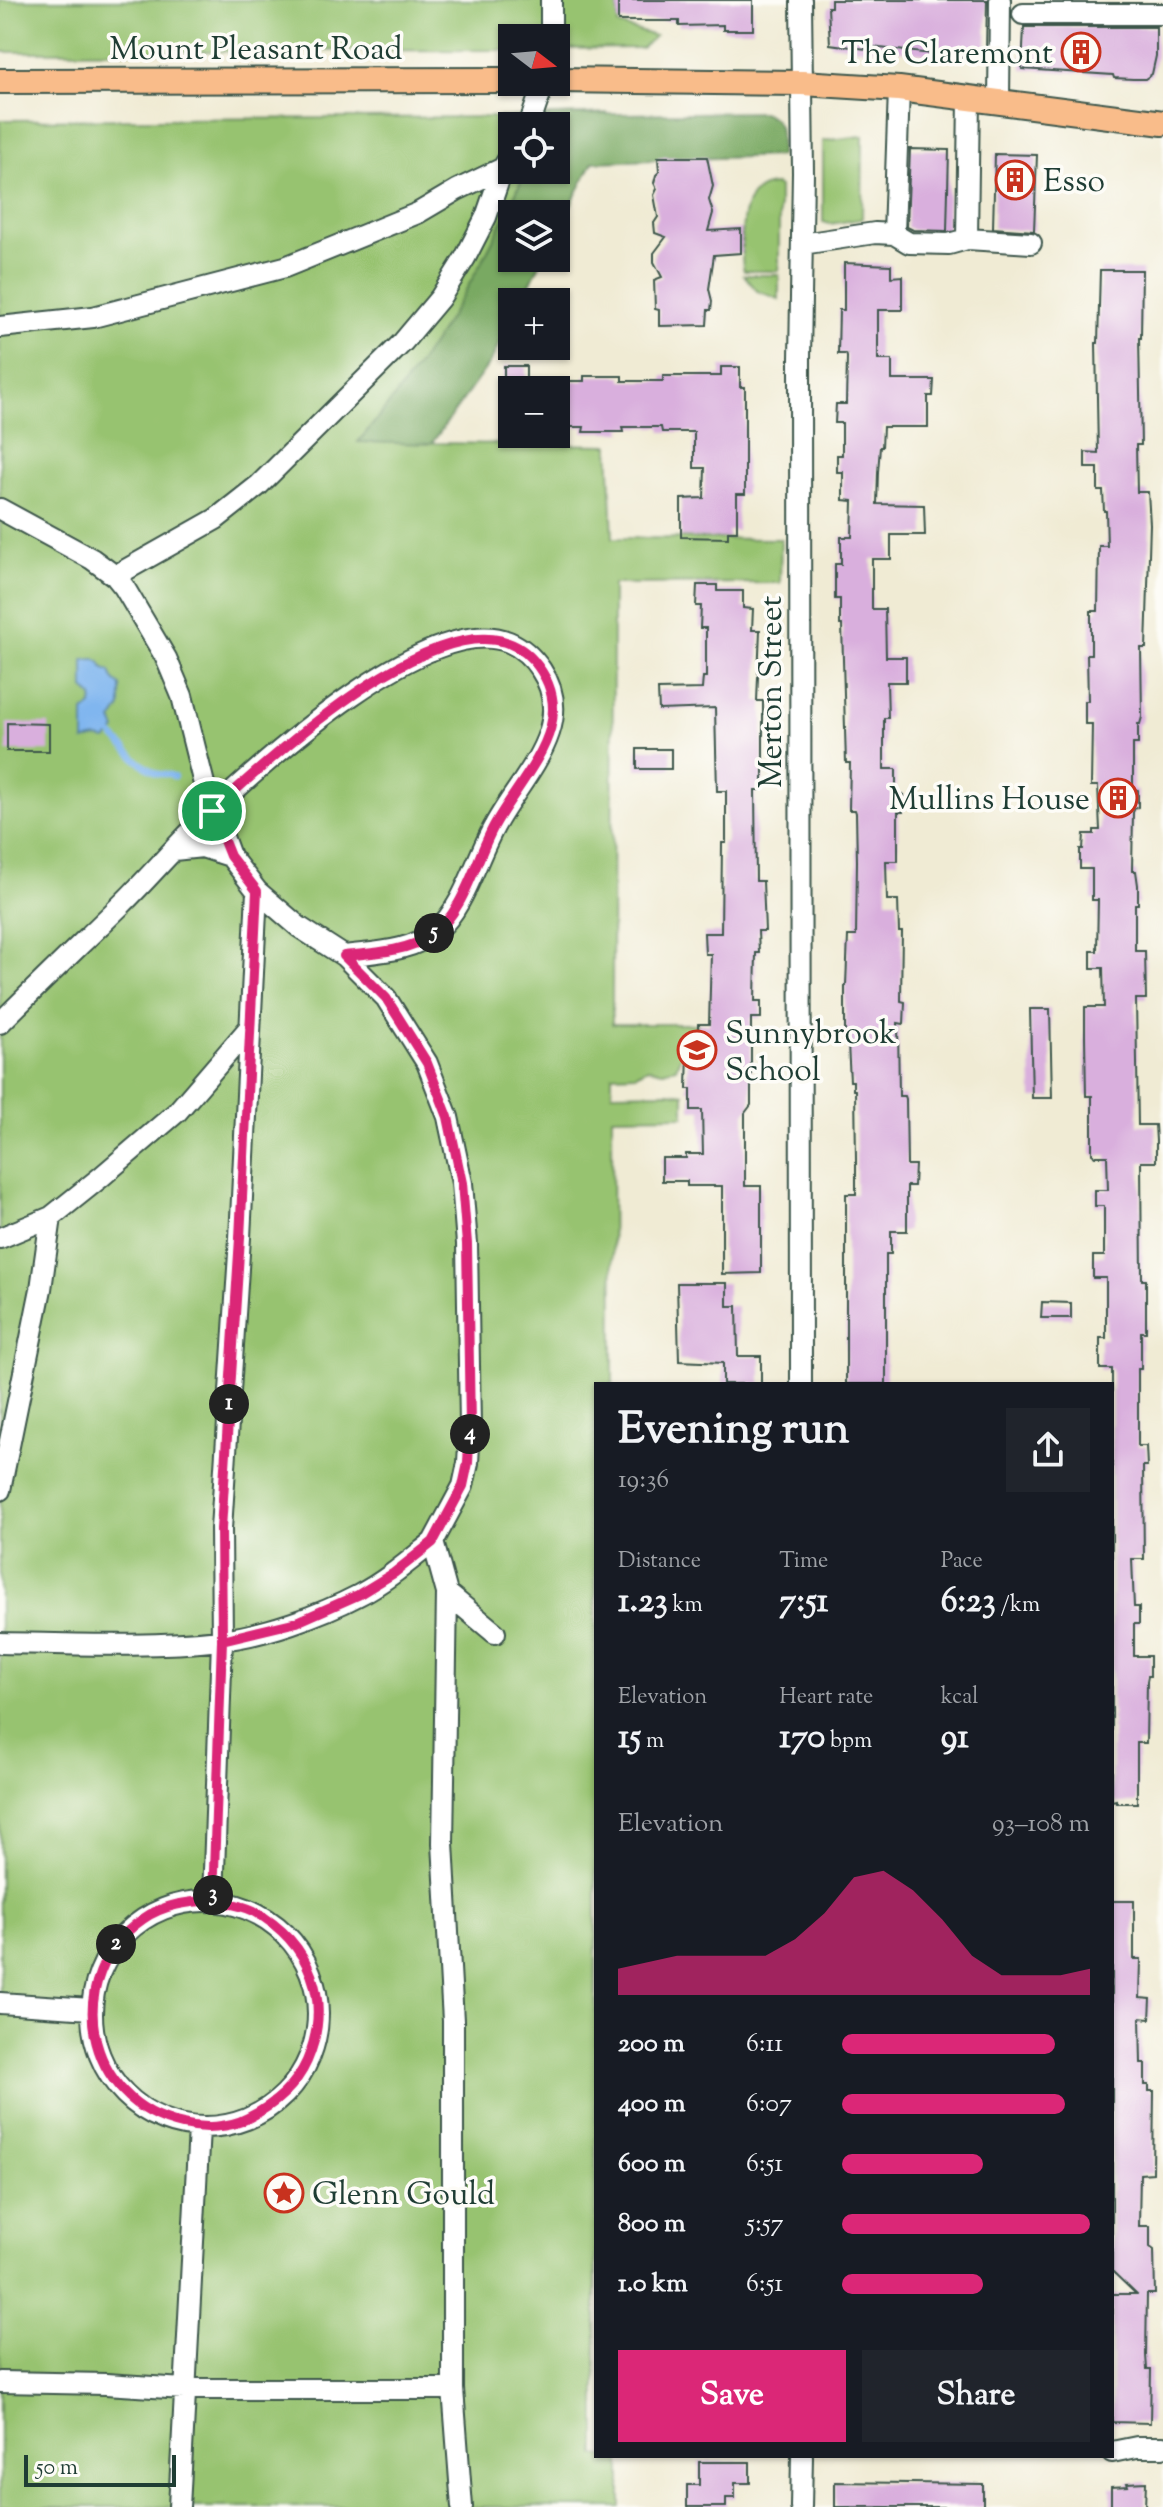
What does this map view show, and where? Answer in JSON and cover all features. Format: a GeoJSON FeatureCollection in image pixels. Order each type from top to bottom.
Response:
{"type":"FeatureCollection","features":[{"type":"Feature","properties":{"kind":"main road","name":"Mount Pleasant Road"},"geometry":{"type":"LineString","coordinates":[[0,81],[498,80]]}},
{"type":"Feature","properties":{"kind":"main road"},"geometry":{"type":"LineString","coordinates":[[570,80],[802,83],[899,89],[1163,123]]}},
{"type":"Feature","properties":{"kind":"street"},"geometry":{"type":"LineString","coordinates":[[551,0],[551,24]]}},
{"type":"Feature","properties":{"kind":"street","name":"Merton Street"},"geometry":{"type":"LineString","coordinates":[[801,0],[801,1382]]}},
{"type":"Feature","properties":{"kind":"street"},"geometry":{"type":"LineString","coordinates":[[999,101],[1000,0]]}},
{"type":"Feature","properties":{"kind":"street"},"geometry":{"type":"LineString","coordinates":[[1023,14],[1163,14]]}},
{"type":"Feature","properties":{"kind":"street"},"geometry":{"type":"LineString","coordinates":[[894,234],[899,89]]}},
{"type":"Feature","properties":{"kind":"street"},"geometry":{"type":"LineString","coordinates":[[967,239],[969,97]]}},
{"type":"Feature","properties":{"kind":"street"},"geometry":{"type":"LineString","coordinates":[[0,327],[93,317],[285,267],[418,213],[498,166]]}},
{"type":"Feature","properties":{"kind":"street"},"geometry":{"type":"LineString","coordinates":[[115,576],[216,519],[259,485],[369,378],[440,298],[486,217],[499,184]]}},
{"type":"Feature","properties":{"kind":"street"},"geometry":{"type":"LineString","coordinates":[[802,244],[875,233],[894,234],[909,243],[949,244],[967,239],[1031,243]]}},
{"type":"Feature","properties":{"kind":"street"},"geometry":{"type":"LineString","coordinates":[[0,509],[92,559],[124,587],[166,658],[182,696],[212,811],[230,856],[257,891],[299,927],[344,956],[386,998],[427,1063],[448,1117],[462,1183],[468,1259],[470,1426],[468,1463],[458,1497],[433,1542],[394,1573],[358,1595],[297,1622],[222,1640],[112,1645],[0,1643]]}},
{"type":"Feature","properties":{"kind":"street"},"geometry":{"type":"LineString","coordinates":[[0,1023],[212,811],[317,719],[361,689],[432,650],[456,641],[488,638],[508,642],[526,652],[548,681],[554,711],[549,735],[539,757],[494,826],[451,918],[433,934],[410,946],[344,956]]}},
{"type":"Feature","properties":{"kind":"street"},"geometry":{"type":"LineString","coordinates":[[174,850],[202,847],[230,856]]}},
{"type":"Feature","properties":{"kind":"street"},"geometry":{"type":"LineString","coordinates":[[213,1900],[222,1640],[221,1529],[239,1253],[257,891]]}},
{"type":"Feature","properties":{"kind":"street"},"geometry":{"type":"LineString","coordinates":[[0,1238],[51,1217],[177,1112],[250,1027]]}},
{"type":"Feature","properties":{"kind":"street"},"geometry":{"type":"LineString","coordinates":[[0,1490],[41,1289],[51,1217]]}},
{"type":"Feature","properties":{"kind":"street"},"geometry":{"type":"LineString","coordinates":[[433,1542],[447,1593],[443,1843],[453,2021],[453,2389],[462,2507]]}},
{"type":"Feature","properties":{"kind":"street"},"geometry":{"type":"LineString","coordinates":[[447,1593],[495,1633]]}},
{"type":"Feature","properties":{"kind":"street"},"geometry":{"type":"LineString","coordinates":[[213,1900],[251,1909],[284,1931],[307,1963],[318,2001],[316,2040],[300,2076],[273,2105],[238,2123],[199,2128],[164,2120],[134,2103],[110,2077],[95,2044],[91,2009],[99,1973],[117,1942],[144,1918],[177,1903],[213,1900]]}},
{"type":"Feature","properties":{"kind":"street"},"geometry":{"type":"LineString","coordinates":[[0,2003],[91,2009]]}},
{"type":"Feature","properties":{"kind":"street"},"geometry":{"type":"LineString","coordinates":[[179,2507],[199,2128]]}},
{"type":"Feature","properties":{"kind":"street"},"geometry":{"type":"LineString","coordinates":[[0,2382],[184,2389],[453,2389]]}},
{"type":"Feature","properties":{"kind":"street"},"geometry":{"type":"LineString","coordinates":[[1114,2452],[1137,2447],[1163,2447]]}},
{"type":"Feature","properties":{"kind":"street"},"geometry":{"type":"LineString","coordinates":[[801,2507],[802,2458]]}},
{"type":"Feature","properties":{"kind":"green space"},"geometry":{"type":"Polygon","coordinates":[[[0,0],[618,0],[618,25],[655,36],[642,48],[570,49],[570,24],[498,24],[498,50],[0,52],[0,0]]]}},
{"type":"Feature","properties":{"kind":"green space"},"geometry":{"type":"Polygon","coordinates":[[[762,112],[778,124],[780,156],[593,162],[570,206],[570,200],[513,200],[520,184],[570,184],[570,115],[762,112]]]}},
{"type":"Feature","properties":{"kind":"green space"},"geometry":{"type":"Polygon","coordinates":[[[607,113],[570,200],[498,200],[498,272],[536,272],[528,288],[498,288],[498,347],[432,443],[498,444],[498,448],[609,445],[613,538],[781,539],[780,583],[613,584],[612,1024],[698,1024],[698,1050],[688,1050],[688,1054],[680,1057],[676,1068],[663,1071],[648,1068],[636,1074],[612,1075],[612,1093],[684,1094],[684,1116],[612,1117],[613,1382],[594,1382],[594,2458],[621,2458],[621,2507],[0,2507],[0,120],[498,117],[498,184],[570,184],[570,114],[607,113]]]}},
{"type":"Feature","properties":{"kind":"green space"},"geometry":{"type":"Polygon","coordinates":[[[863,136],[862,219],[830,224],[823,222],[823,141],[863,136]]]}},
{"type":"Feature","properties":{"kind":"green space"},"geometry":{"type":"Polygon","coordinates":[[[776,185],[779,187],[779,271],[744,271],[742,230],[745,211],[758,190],[776,185]]]}},
{"type":"Feature","properties":{"kind":"green space"},"geometry":{"type":"Polygon","coordinates":[[[498,230],[498,272],[536,272],[528,288],[498,288],[498,347],[490,362],[431,444],[358,442],[431,346],[498,230]]]}},
{"type":"Feature","properties":{"kind":"green space"},"geometry":{"type":"Polygon","coordinates":[[[744,275],[779,275],[779,299],[757,291],[744,275]]]}},
{"type":"Feature","properties":{"kind":"water"},"geometry":{"type":"Polygon","coordinates":[[[94,659],[110,671],[121,686],[121,707],[112,721],[116,730],[106,740],[97,738],[84,741],[84,712],[92,706],[93,697],[84,689],[84,660],[94,659]]]}},
{"type":"Feature","properties":{"kind":"building"},"geometry":{"type":"Polygon","coordinates":[[[618,0],[753,0],[753,30],[723,30],[723,25],[679,26],[679,21],[618,21],[618,0]]]}},
{"type":"Feature","properties":{"kind":"building"},"geometry":{"type":"Polygon","coordinates":[[[831,0],[987,0],[986,52],[965,52],[965,58],[830,44],[828,7],[831,7],[831,0]]]}},
{"type":"Feature","properties":{"kind":"building","name":"The Claremont"},"geometry":{"type":"Polygon","coordinates":[[[1024,27],[1156,27],[1156,56],[1152,74],[1145,79],[1133,79],[1022,69],[1024,27]]]}},
{"type":"Feature","properties":{"kind":"building"},"geometry":{"type":"Polygon","coordinates":[[[910,149],[949,150],[947,231],[907,227],[910,149]]]}},
{"type":"Feature","properties":{"kind":"building","name":"Esso"},"geometry":{"type":"Polygon","coordinates":[[[995,154],[1037,155],[1034,231],[993,228],[995,154]]]}},
{"type":"Feature","properties":{"kind":"building"},"geometry":{"type":"Polygon","coordinates":[[[658,157],[707,157],[713,186],[709,200],[713,213],[708,231],[741,229],[741,253],[714,255],[709,289],[712,301],[707,325],[659,326],[654,280],[662,277],[654,262],[654,253],[666,237],[655,233],[654,223],[658,217],[654,183],[659,172],[658,157]]]}},
{"type":"Feature","properties":{"kind":"building"},"geometry":{"type":"Polygon","coordinates":[[[844,263],[891,265],[891,277],[902,276],[902,310],[878,310],[878,360],[892,360],[892,380],[934,380],[933,396],[928,396],[928,427],[883,427],[878,472],[877,504],[924,505],[925,535],[891,535],[891,559],[872,559],[872,609],[885,609],[886,657],[906,657],[906,682],[887,682],[884,769],[896,769],[896,794],[903,794],[903,812],[898,812],[898,861],[886,861],[887,900],[898,900],[899,932],[902,932],[901,1001],[905,1002],[904,1024],[898,1023],[899,1096],[906,1099],[907,1165],[915,1165],[914,1186],[907,1186],[907,1231],[891,1231],[891,1254],[886,1254],[886,1382],[846,1382],[846,1194],[856,1194],[856,1159],[855,1090],[853,1081],[850,1081],[848,1044],[845,1044],[845,985],[848,936],[856,936],[857,861],[856,813],[849,810],[850,763],[846,763],[840,599],[835,599],[835,564],[841,564],[841,537],[852,537],[853,501],[843,500],[843,472],[837,472],[837,455],[842,455],[842,423],[835,423],[836,404],[846,404],[847,357],[846,354],[838,354],[839,310],[844,310],[844,263]]]}},
{"type":"Feature","properties":{"kind":"building"},"geometry":{"type":"Polygon","coordinates":[[[1100,270],[1142,270],[1139,338],[1141,445],[1136,445],[1137,492],[1148,492],[1150,524],[1146,648],[1141,648],[1142,717],[1138,724],[1138,744],[1133,744],[1133,789],[1138,790],[1138,807],[1133,812],[1132,871],[1136,871],[1138,885],[1135,951],[1145,951],[1146,999],[1136,999],[1138,1125],[1155,1125],[1156,1162],[1141,1162],[1142,1280],[1146,1280],[1146,1332],[1141,1332],[1141,1369],[1138,1369],[1138,1446],[1146,1446],[1147,1466],[1143,1466],[1144,1559],[1132,1559],[1134,1607],[1139,1607],[1139,1624],[1134,1624],[1134,1656],[1150,1656],[1150,1676],[1147,1681],[1146,1743],[1137,1743],[1137,1803],[1114,1800],[1114,1382],[1112,1369],[1100,1369],[1100,1338],[1106,1338],[1106,1278],[1093,1278],[1093,1256],[1104,1256],[1104,1206],[1095,1206],[1095,1190],[1108,1190],[1107,1156],[1092,1154],[1092,1096],[1086,1096],[1085,1007],[1104,1007],[1103,968],[1091,968],[1091,951],[1097,951],[1098,900],[1092,900],[1092,869],[1080,869],[1084,834],[1094,834],[1094,830],[1100,830],[1098,786],[1091,786],[1092,724],[1085,724],[1091,611],[1098,611],[1099,546],[1107,546],[1106,511],[1103,491],[1098,491],[1098,468],[1085,468],[1085,452],[1098,453],[1100,270]]]}},
{"type":"Feature","properties":{"kind":"building"},"geometry":{"type":"Polygon","coordinates":[[[504,366],[526,366],[526,376],[504,376],[504,366]]]}},
{"type":"Feature","properties":{"kind":"building"},"geometry":{"type":"Polygon","coordinates":[[[721,367],[740,367],[740,387],[745,387],[745,494],[737,494],[737,531],[728,531],[728,538],[681,537],[681,499],[704,498],[705,468],[694,468],[694,432],[662,432],[661,427],[622,427],[623,432],[583,432],[584,427],[570,427],[570,381],[584,381],[584,376],[622,376],[622,381],[663,381],[663,376],[721,376],[721,367]]]}},
{"type":"Feature","properties":{"kind":"building"},"geometry":{"type":"Polygon","coordinates":[[[697,585],[717,585],[717,591],[743,591],[743,608],[753,609],[752,630],[760,630],[757,701],[763,701],[763,790],[755,790],[756,881],[763,881],[765,931],[758,931],[759,953],[756,953],[755,1001],[761,1001],[761,1018],[751,1018],[751,1105],[745,1113],[745,1186],[761,1186],[761,1273],[722,1274],[722,1186],[687,1186],[687,1181],[662,1181],[662,1158],[703,1154],[702,1110],[691,1110],[691,1089],[687,1089],[688,1050],[698,1050],[698,1024],[709,1024],[711,954],[705,954],[704,933],[721,933],[726,791],[717,791],[715,708],[659,710],[658,690],[702,689],[703,677],[706,677],[706,628],[700,628],[701,606],[696,606],[697,585]]]}},
{"type":"Feature","properties":{"kind":"building"},"geometry":{"type":"Polygon","coordinates":[[[7,723],[49,724],[49,751],[7,751],[7,723]]]}},
{"type":"Feature","properties":{"kind":"building"},"geometry":{"type":"Polygon","coordinates":[[[637,749],[671,749],[671,769],[637,769],[637,749]]]}},
{"type":"Feature","properties":{"kind":"building"},"geometry":{"type":"Polygon","coordinates":[[[1030,1009],[1050,1009],[1052,1098],[1032,1098],[1030,1009]]]}},
{"type":"Feature","properties":{"kind":"building"},"geometry":{"type":"Polygon","coordinates":[[[677,1283],[727,1283],[727,1306],[737,1306],[738,1356],[761,1356],[761,1382],[723,1382],[723,1363],[679,1361],[677,1283]]]}},
{"type":"Feature","properties":{"kind":"building"},"geometry":{"type":"Polygon","coordinates":[[[1042,1302],[1071,1303],[1071,1318],[1041,1318],[1042,1302]]]}},
{"type":"Feature","properties":{"kind":"building"},"geometry":{"type":"Polygon","coordinates":[[[1114,1901],[1134,1901],[1134,1959],[1141,1959],[1140,1998],[1151,1999],[1150,2019],[1140,2018],[1145,2085],[1149,2085],[1149,2091],[1154,2091],[1153,2173],[1140,2174],[1139,2226],[1150,2226],[1155,2294],[1147,2294],[1146,2355],[1147,2369],[1151,2369],[1150,2423],[1114,2422],[1114,2294],[1136,2294],[1114,2273],[1114,1901]]]}},
{"type":"Feature","properties":{"kind":"building"},"geometry":{"type":"Polygon","coordinates":[[[699,2462],[750,2462],[750,2483],[735,2483],[735,2498],[726,2498],[726,2507],[687,2507],[687,2485],[699,2485],[699,2462]]]}},
{"type":"Feature","properties":{"kind":"building"},"geometry":{"type":"Polygon","coordinates":[[[835,2482],[983,2484],[983,2507],[835,2507],[835,2482]]]}},
{"type":"Feature","properties":{"kind":"building"},"geometry":{"type":"Polygon","coordinates":[[[1146,2482],[1145,2507],[1111,2507],[1111,2487],[1146,2482]]]}},
{"type":"Feature","properties":{"kind":"waterway"},"geometry":{"type":"LineString","coordinates":[[111,734],[150,769],[174,777]]}},
{"type":"Feature","properties":{"kind":"place","name":"The Claremont"},"geometry":{"type":"Point","coordinates":[1081,52]}},
{"type":"Feature","properties":{"kind":"place","name":"Esso"},"geometry":{"type":"Point","coordinates":[1015,180]}},
{"type":"Feature","properties":{"kind":"place","name":"Mullins House"},"geometry":{"type":"Point","coordinates":[1118,798]}},
{"type":"Feature","properties":{"kind":"place","name":"Sunnybrook School"},"geometry":{"type":"Point","coordinates":[697,1050]}},
{"type":"Feature","properties":{"kind":"place","name":"Glenn Gould"},"geometry":{"type":"Point","coordinates":[284,2193]}},
{"type":"Feature","properties":{"kind":"route"},"geometry":{"type":"LineString","coordinates":[[212,811],[230,856],[257,891],[240,1238],[221,1529],[222,1640],[213,1900],[177,1903],[144,1918],[117,1942],[99,1973],[91,2009],[95,2044],[110,2077],[134,2103],[164,2120],[199,2128],[238,2123],[273,2105],[300,2076],[316,2040],[318,2001],[307,1963],[284,1931],[251,1909],[213,1900],[219,1727],[222,1640],[297,1622],[358,1595],[394,1573],[433,1542],[463,1486],[468,1463],[467,1244],[462,1183],[448,1117],[427,1063],[386,998],[344,956],[410,946],[433,934],[451,918],[494,826],[539,757],[549,735],[554,711],[548,681],[526,652],[508,642],[488,638],[456,641],[432,650],[361,689],[317,719],[212,811]]}}]}
